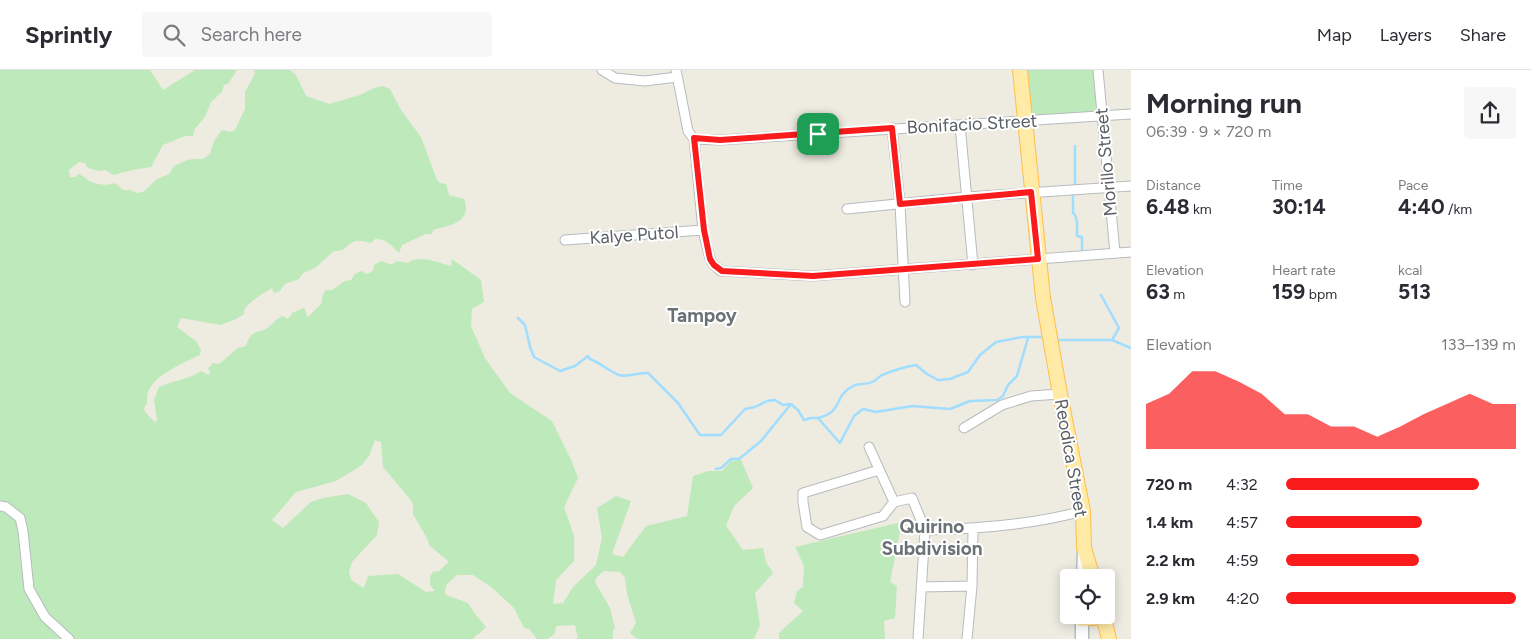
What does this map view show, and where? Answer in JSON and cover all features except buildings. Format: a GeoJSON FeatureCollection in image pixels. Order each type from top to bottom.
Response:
{"type":"FeatureCollection","features":[{"type":"Feature","properties":{"kind":"main road","name":"Reodica Street"},"geometry":{"type":"LineString","coordinates":[[1020,70],[1038,259],[1060,394],[1083,510],[1084,548],[1090,569]]}},
{"type":"Feature","properties":{"kind":"main road"},"geometry":{"type":"LineString","coordinates":[[1105,624],[1109,639]]}},
{"type":"Feature","properties":{"kind":"street"},"geometry":{"type":"LineString","coordinates":[[602,70],[615,78],[645,81],[676,73],[688,131],[694,138],[704,230],[710,259],[722,271],[813,276],[1131,252]]}},
{"type":"Feature","properties":{"kind":"street","name":"Morillo Street"},"geometry":{"type":"LineString","coordinates":[[1098,70],[1114,254]]}},
{"type":"Feature","properties":{"kind":"street","name":"Bonifacio Street"},"geometry":{"type":"LineString","coordinates":[[694,138],[720,140],[1131,114]]}},
{"type":"Feature","properties":{"kind":"street"},"geometry":{"type":"LineString","coordinates":[[960,125],[973,264]]}},
{"type":"Feature","properties":{"kind":"street"},"geometry":{"type":"LineString","coordinates":[[892,128],[900,204],[905,302]]}},
{"type":"Feature","properties":{"kind":"street"},"geometry":{"type":"LineString","coordinates":[[847,209],[967,197],[1131,186]]}},
{"type":"Feature","properties":{"kind":"street","name":"Kalye Putol"},"geometry":{"type":"LineString","coordinates":[[565,240],[704,230]]}},
{"type":"Feature","properties":{"kind":"street"},"geometry":{"type":"LineString","coordinates":[[964,428],[1002,405],[1030,396],[1060,394]]}},
{"type":"Feature","properties":{"kind":"street"},"geometry":{"type":"LineString","coordinates":[[869,447],[894,502]]}},
{"type":"Feature","properties":{"kind":"street"},"geometry":{"type":"LineString","coordinates":[[879,470],[803,493],[802,502],[807,527],[820,534],[829,532],[883,516],[894,502],[912,498],[925,530],[918,639]]}},
{"type":"Feature","properties":{"kind":"street"},"geometry":{"type":"LineString","coordinates":[[0,506],[6,506],[20,518],[29,589],[45,616],[69,639]]}},
{"type":"Feature","properties":{"kind":"street"},"geometry":{"type":"LineString","coordinates":[[925,530],[973,529],[1056,518],[1083,510]]}},
{"type":"Feature","properties":{"kind":"street"},"geometry":{"type":"LineString","coordinates":[[968,639],[972,586],[973,529]]}},
{"type":"Feature","properties":{"kind":"street"},"geometry":{"type":"LineString","coordinates":[[1083,569],[1084,548]]}},
{"type":"Feature","properties":{"kind":"street"},"geometry":{"type":"LineString","coordinates":[[921,587],[972,586]]}},
{"type":"Feature","properties":{"kind":"street"},"geometry":{"type":"LineString","coordinates":[[1082,624],[1082,639]]}},
{"type":"Feature","properties":{"kind":"green space"},"geometry":{"type":"Polygon","coordinates":[[[0,70],[150,70],[163,90],[195,70],[237,70],[228,84],[224,85],[222,92],[211,102],[205,117],[194,130],[193,136],[185,136],[163,145],[151,167],[114,175],[105,170],[99,171],[88,168],[85,163],[79,162],[69,170],[70,177],[76,177],[78,174],[92,182],[106,185],[115,183],[123,190],[131,190],[136,193],[143,192],[157,179],[169,174],[174,166],[187,160],[203,159],[210,154],[214,141],[222,130],[230,132],[235,130],[245,109],[245,92],[255,74],[254,70],[290,70],[296,75],[306,96],[329,104],[383,86],[390,89],[401,110],[421,137],[437,180],[440,183],[446,184],[449,195],[464,199],[465,213],[458,222],[433,230],[432,234],[426,234],[402,245],[399,253],[383,240],[375,239],[371,243],[355,241],[344,249],[334,251],[315,268],[303,273],[299,279],[285,284],[280,291],[274,293],[272,288],[260,295],[247,306],[244,314],[236,319],[221,325],[181,318],[177,327],[197,342],[201,350],[200,355],[172,369],[153,384],[148,393],[147,403],[144,408],[145,412],[155,422],[157,420],[154,400],[159,387],[190,377],[201,371],[209,375],[208,369],[213,363],[219,364],[238,348],[246,346],[254,333],[267,329],[283,316],[288,319],[292,313],[304,308],[308,317],[321,304],[326,290],[332,290],[345,281],[351,280],[355,274],[361,271],[367,274],[373,271],[374,265],[381,261],[391,264],[397,261],[408,263],[413,260],[423,259],[451,266],[452,259],[481,280],[484,302],[472,309],[471,326],[485,358],[510,393],[552,421],[578,478],[564,507],[574,536],[574,561],[556,580],[553,604],[563,603],[573,587],[596,565],[602,538],[597,508],[616,496],[631,501],[612,554],[623,557],[646,526],[687,516],[693,476],[708,471],[722,471],[731,461],[741,460],[753,488],[734,506],[726,526],[743,550],[763,548],[766,562],[773,573],[755,593],[760,625],[754,639],[637,639],[630,633],[636,623],[627,594],[625,578],[620,572],[604,571],[597,577],[595,582],[610,608],[615,628],[613,630],[613,639],[578,639],[575,625],[558,626],[555,633],[548,639],[537,639],[529,629],[524,628],[514,608],[491,587],[473,575],[457,575],[447,584],[446,595],[468,603],[486,627],[473,639],[0,639],[0,70]],[[375,440],[369,456],[362,465],[336,481],[296,492],[272,520],[283,528],[311,502],[348,494],[366,503],[379,522],[377,535],[352,562],[349,571],[351,580],[364,588],[368,576],[398,574],[426,592],[435,591],[430,585],[430,576],[449,562],[429,545],[413,514],[413,504],[383,467],[381,442],[375,440]]]}},
{"type":"Feature","properties":{"kind":"green space"},"geometry":{"type":"Polygon","coordinates":[[[1023,70],[1095,70],[1100,113],[1029,116],[1023,70]]]}},
{"type":"Feature","properties":{"kind":"green space"},"geometry":{"type":"Polygon","coordinates":[[[902,522],[890,582],[897,586],[895,618],[884,621],[885,639],[779,639],[779,633],[803,611],[794,603],[797,591],[803,587],[804,566],[795,547],[902,522]]]}},
{"type":"Feature","properties":{"kind":"waterway"},"geometry":{"type":"LineString","coordinates":[[1075,146],[1075,184]]}},
{"type":"Feature","properties":{"kind":"waterway"},"geometry":{"type":"LineString","coordinates":[[1073,195],[1073,213],[1077,222],[1077,236],[1082,237],[1082,251]]}},
{"type":"Feature","properties":{"kind":"waterway"},"geometry":{"type":"LineString","coordinates":[[1101,295],[1119,328],[1112,340]]}},
{"type":"Feature","properties":{"kind":"waterway"},"geometry":{"type":"LineString","coordinates":[[518,318],[525,325],[534,357],[560,371],[575,366],[588,356],[590,359],[619,375],[648,373],[678,403],[700,435],[721,435],[745,409],[755,407],[767,401],[775,400],[783,405],[791,404]]}},
{"type":"Feature","properties":{"kind":"waterway"},"geometry":{"type":"LineString","coordinates":[[818,418],[832,412],[842,395],[853,386],[870,383],[890,372],[916,365],[938,380],[950,379],[968,372],[980,355],[996,342],[1022,337],[1045,337]]}},
{"type":"Feature","properties":{"kind":"waterway"},"geometry":{"type":"LineString","coordinates":[[716,469],[721,468],[731,459],[739,459],[761,441],[791,404],[798,410],[804,420],[818,418],[840,443],[854,416],[863,409],[876,412],[912,406],[950,409],[970,401],[997,400],[1003,396],[1008,385],[1017,376],[1028,338]]}},
{"type":"Feature","properties":{"kind":"waterway"},"geometry":{"type":"LineString","coordinates":[[1059,340],[1112,340],[1131,348]]}},
{"type":"Feature","properties":{"kind":"district","name":"Tampoy"},"geometry":{"type":"Point","coordinates":[702,315]}},
{"type":"Feature","properties":{"kind":"district","name":"Quirino Subdivision"},"geometry":{"type":"Point","coordinates":[932,537]}},
{"type":"Feature","properties":{"kind":"route"},"geometry":{"type":"LineString","coordinates":[[892,128],[900,204],[1031,192],[1038,259],[813,276],[722,271],[710,259],[704,230],[694,138],[720,140],[818,134],[892,128]]}}]}
